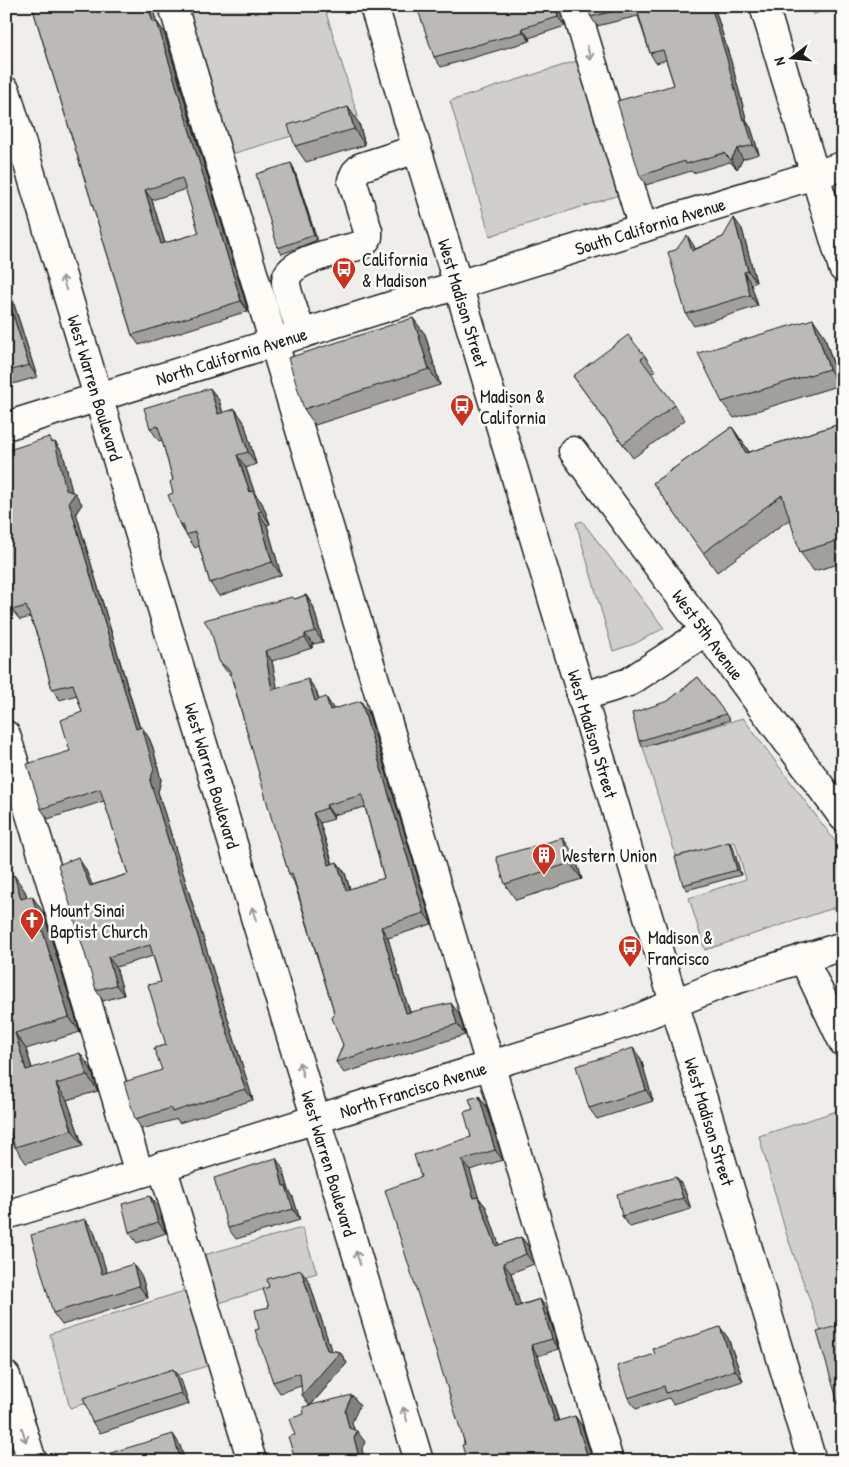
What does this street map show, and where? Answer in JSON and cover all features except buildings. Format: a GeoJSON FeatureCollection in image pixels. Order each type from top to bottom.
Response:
{"type":"FeatureCollection","features":[{"type":"Feature","properties":{"kind":"street"},"geometry":{"type":"LineString","coordinates":[[173,6],[609,1461]]}},
{"type":"Feature","properties":{"kind":"street","name":"West Madison Street"},"geometry":{"type":"LineString","coordinates":[[374,6],[812,1461]]}},
{"type":"Feature","properties":{"kind":"street"},"geometry":{"type":"LineString","coordinates":[[575,6],[643,228]]}},
{"type":"Feature","properties":{"kind":"street"},"geometry":{"type":"LineString","coordinates":[[764,6],[843,268]]}},
{"type":"Feature","properties":{"kind":"street","name":"West Warren Boulevard"},"geometry":{"type":"LineString","coordinates":[[6,91],[419,1461]]}},
{"type":"Feature","properties":{"kind":"street"},"geometry":{"type":"LineString","coordinates":[[302,334],[286,282],[288,273],[300,262],[362,244],[368,237],[368,231],[352,180],[355,173],[361,168],[417,149]]}},
{"type":"Feature","properties":{"kind":"street","name":"South California Avenue"},"geometry":{"type":"LineString","coordinates":[[458,285],[843,166]]}},
{"type":"Feature","properties":{"kind":"street","name":"North California Avenue"},"geometry":{"type":"LineString","coordinates":[[6,426],[458,285]]}},
{"type":"Feature","properties":{"kind":"street","name":"West 5th Avenue"},"geometry":{"type":"LineString","coordinates":[[573,451],[843,817]]}},
{"type":"Feature","properties":{"kind":"street"},"geometry":{"type":"LineString","coordinates":[[582,696],[629,682],[706,631]]}},
{"type":"Feature","properties":{"kind":"street"},"geometry":{"type":"LineString","coordinates":[[6,735],[151,1170],[252,1461]]}},
{"type":"Feature","properties":{"kind":"street","name":"North Francisco Avenue"},"geometry":{"type":"LineString","coordinates":[[6,1215],[627,1023],[719,985],[843,946]]}},
{"type":"Feature","properties":{"kind":"street"},"geometry":{"type":"LineString","coordinates":[[803,958],[843,1042]]}},
{"type":"Feature","properties":{"kind":"street"},"geometry":{"type":"LineString","coordinates":[[6,1376],[32,1461]]}},
{"type":"Feature","properties":{"kind":"shaded area"},"geometry":{"type":"Polygon","coordinates":[[[180,6],[324,6],[358,116],[225,156],[180,6]]]}},
{"type":"Feature","properties":{"kind":"shaded area"},"geometry":{"type":"Polygon","coordinates":[[[583,59],[622,194],[490,236],[450,101],[583,59]]]}},
{"type":"Feature","properties":{"kind":"shaded area"},"geometry":{"type":"Polygon","coordinates":[[[582,521],[664,628],[634,644],[613,651],[576,523],[582,521]]]}},
{"type":"Feature","properties":{"kind":"shaded area"},"geometry":{"type":"Polygon","coordinates":[[[743,718],[843,852],[843,905],[705,950],[689,898],[746,879],[735,842],[676,856],[643,747],[743,718]]]}},
{"type":"Feature","properties":{"kind":"shaded area"},"geometry":{"type":"Polygon","coordinates":[[[843,1109],[843,1337],[825,1343],[786,1233],[759,1136],[843,1109]]]}},
{"type":"Feature","properties":{"kind":"shaded area"},"geometry":{"type":"Polygon","coordinates":[[[302,1228],[317,1273],[216,1304],[200,1256],[302,1228]]]}},
{"type":"Feature","properties":{"kind":"shaded area"},"geometry":{"type":"Polygon","coordinates":[[[187,1290],[210,1365],[70,1408],[50,1334],[187,1290]]]}},
{"type":"Feature","properties":{"kind":"place","name":"California & Madison"},"geometry":{"type":"Point","coordinates":[344,290]}},
{"type":"Feature","properties":{"kind":"place","name":"Madison & California"},"geometry":{"type":"Point","coordinates":[462,427]}},
{"type":"Feature","properties":{"kind":"place","name":"Western Union"},"geometry":{"type":"Point","coordinates":[544,876]}},
{"type":"Feature","properties":{"kind":"place","name":"Mount Sinai Baptist Church"},"geometry":{"type":"Point","coordinates":[32,941]}},
{"type":"Feature","properties":{"kind":"place","name":"Madison & Francisco"},"geometry":{"type":"Point","coordinates":[630,968]}}]}
